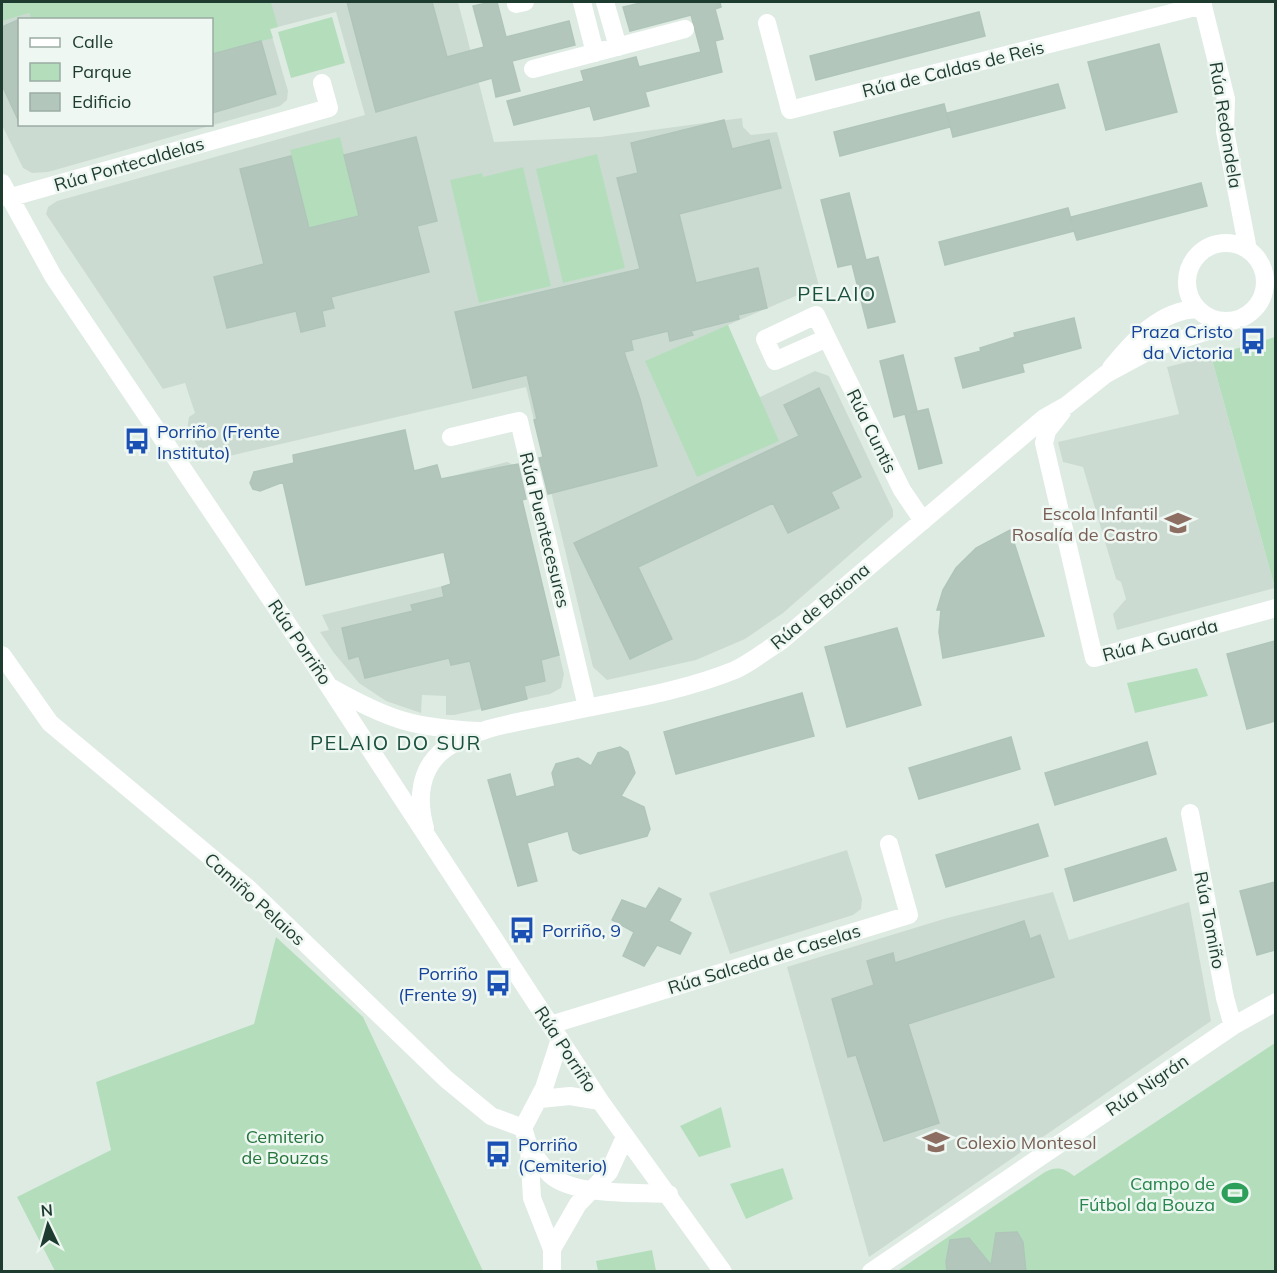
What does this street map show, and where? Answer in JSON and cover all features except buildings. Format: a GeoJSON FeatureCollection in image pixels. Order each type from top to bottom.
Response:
{"type":"FeatureCollection","features":[{"type":"Feature","properties":{"kind":"street"},"geometry":{"type":"LineString","coordinates":[[582,2],[595,52]]}},
{"type":"Feature","properties":{"kind":"street"},"geometry":{"type":"LineString","coordinates":[[605,2],[618,47]]}},
{"type":"Feature","properties":{"kind":"street","name":"Rúa de Caldas de Reis"},"geometry":{"type":"LineString","coordinates":[[767,23],[790,110],[1202,3]]}},
{"type":"Feature","properties":{"kind":"street","name":"Rúa Redondela"},"geometry":{"type":"LineString","coordinates":[[1202,3],[1226,99],[1225,131],[1252,252]]}},
{"type":"Feature","properties":{"kind":"street"},"geometry":{"type":"LineString","coordinates":[[533,69],[685,29]]}},
{"type":"Feature","properties":{"kind":"street","name":"Rúa Pontecaldelas"},"geometry":{"type":"LineString","coordinates":[[5,190],[329,108],[322,83]]}},
{"type":"Feature","properties":{"kind":"street","name":"Rúa Porriño"},"geometry":{"type":"LineString","coordinates":[[5,190],[53,276],[330,687],[600,1101]]}},
{"type":"Feature","properties":{"kind":"street"},"geometry":{"type":"LineString","coordinates":[[1227,321],[1214,319],[1198,309],[1189,293],[1187,283],[1194,258],[1211,246],[1224,243],[1237,244],[1252,252],[1275,255]]}},
{"type":"Feature","properties":{"kind":"street","name":"Rúa de Baiona"},"geometry":{"type":"LineString","coordinates":[[428,839],[421,814],[423,777],[435,758],[445,749],[481,731],[686,686],[736,669],[781,641],[1044,418],[1067,405],[1106,374],[1156,347],[1212,330],[1227,321],[1250,313],[1258,304],[1270,282],[1252,252]]}},
{"type":"Feature","properties":{"kind":"street","name":"Rúa de Baiona"},"geometry":{"type":"LineString","coordinates":[[1106,374],[1132,342],[1169,314],[1198,309]]}},
{"type":"Feature","properties":{"kind":"street","name":"Rúa Cuntis"},"geometry":{"type":"LineString","coordinates":[[827,338],[902,490],[923,521]]}},
{"type":"Feature","properties":{"kind":"street","name":"Rúa A Guarda"},"geometry":{"type":"LineString","coordinates":[[1067,405],[1047,431],[1044,442],[1094,658],[1275,608]]}},
{"type":"Feature","properties":{"kind":"street","name":"Rúa Puentecesures"},"geometry":{"type":"LineString","coordinates":[[451,438],[519,421],[587,707]]}},
{"type":"Feature","properties":{"kind":"street","name":"Camiño Pelaios"},"geometry":{"type":"LineString","coordinates":[[2,655],[50,723],[249,889],[446,1079],[491,1116],[523,1128]]}},
{"type":"Feature","properties":{"kind":"street","name":"Rúa de Baiona"},"geometry":{"type":"LineString","coordinates":[[330,687],[385,716],[410,724],[441,729],[481,731]]}},
{"type":"Feature","properties":{"kind":"street","name":"Rúa Tomiño"},"geometry":{"type":"LineString","coordinates":[[1190,813],[1225,998],[1233,1026]]}},
{"type":"Feature","properties":{"kind":"street","name":"Rúa Salceda de Caselas"},"geometry":{"type":"LineString","coordinates":[[555,1032],[909,915],[890,844]]}},
{"type":"Feature","properties":{"kind":"street","name":"Rúa Nigrán"},"geometry":{"type":"LineString","coordinates":[[872,1272],[1233,1026],[1275,1002]]}},
{"type":"Feature","properties":{"kind":"street"},"geometry":{"type":"LineString","coordinates":[[552,1272],[552,1249],[532,1198],[529,1147],[523,1128],[540,1099],[555,1032]]}},
{"type":"Feature","properties":{"kind":"street"},"geometry":{"type":"LineString","coordinates":[[540,1099],[570,1096],[600,1101],[723,1272]]}},
{"type":"Feature","properties":{"kind":"street"},"geometry":{"type":"LineString","coordinates":[[552,1249],[578,1204],[609,1172],[625,1137]]}},
{"type":"Feature","properties":{"kind":"street"},"geometry":{"type":"LineString","coordinates":[[529,1147],[552,1177],[568,1184],[592,1190],[669,1194]]}},
{"type":"Feature","properties":{"kind":"shaded area"},"geometry":{"type":"Polygon","coordinates":[[[2,2],[458,2],[494,142],[600,137],[742,118],[743,127],[751,135],[777,132],[819,286],[728,325],[738,357],[760,397],[815,371],[829,376],[893,510],[893,517],[783,613],[745,639],[696,660],[607,680],[593,667],[526,387],[208,461],[187,430],[189,417],[195,413],[185,383],[163,389],[46,214],[48,207],[57,201],[365,115],[336,12],[270,29],[288,91],[287,100],[280,106],[213,125],[213,18],[18,18],[18,126],[210,126],[48,172],[32,173],[23,168],[2,125],[2,2]]]}},
{"type":"Feature","properties":{"kind":"shaded area","name":"Escola Infantil Rosalía de Castro"},"geometry":{"type":"Polygon","coordinates":[[[1211,356],[1275,588],[1117,630],[1113,614],[1126,599],[1121,582],[1116,579],[1083,467],[1063,462],[1058,442],[1179,414],[1167,367],[1211,356]]]}},
{"type":"Feature","properties":{"kind":"shaded area"},"geometry":{"type":"Polygon","coordinates":[[[507,462],[514,465],[564,674],[561,688],[550,694],[454,715],[446,715],[446,696],[422,695],[421,713],[386,701],[359,683],[334,653],[320,632],[329,630],[322,615],[451,584],[428,488],[421,489],[417,470],[437,465],[441,479],[507,462]]]}},
{"type":"Feature","properties":{"kind":"shaded area"},"geometry":{"type":"Polygon","coordinates":[[[847,850],[862,899],[861,909],[853,915],[730,954],[709,893],[847,850]]]}},
{"type":"Feature","properties":{"kind":"shaded area","name":"Colexio Montesol"},"geometry":{"type":"Polygon","coordinates":[[[1053,892],[1069,940],[1189,902],[1211,1021],[869,1257],[787,967],[947,918],[1053,892]]]}},
{"type":"Feature","properties":{"kind":"green space"},"geometry":{"type":"Polygon","coordinates":[[[2,2],[271,2],[278,27],[270,29],[273,38],[213,54],[213,18],[31,18],[29,13],[2,21],[2,2]]]}},
{"type":"Feature","properties":{"kind":"green space"},"geometry":{"type":"Polygon","coordinates":[[[332,17],[345,63],[291,78],[278,32],[332,17]]]}},
{"type":"Feature","properties":{"kind":"green space"},"geometry":{"type":"Polygon","coordinates":[[[340,137],[359,216],[309,228],[290,150],[340,137]]]}},
{"type":"Feature","properties":{"kind":"green space"},"geometry":{"type":"Polygon","coordinates":[[[597,154],[625,268],[563,283],[536,169],[597,154]]]}},
{"type":"Feature","properties":{"kind":"green space"},"geometry":{"type":"Polygon","coordinates":[[[523,167],[551,286],[479,303],[450,180],[482,173],[483,177],[523,167]]]}},
{"type":"Feature","properties":{"kind":"green space"},"geometry":{"type":"Polygon","coordinates":[[[728,325],[779,441],[697,477],[645,361],[728,325]]]}},
{"type":"Feature","properties":{"kind":"green space"},"geometry":{"type":"Polygon","coordinates":[[[1275,337],[1276,588],[1211,356],[1275,337]]]}},
{"type":"Feature","properties":{"kind":"green space"},"geometry":{"type":"Polygon","coordinates":[[[1197,668],[1208,696],[1135,713],[1127,683],[1197,668]]]}},
{"type":"Feature","properties":{"kind":"green space","name":"Cemiterio de Bouzas"},"geometry":{"type":"Polygon","coordinates":[[[276,937],[363,1017],[483,1271],[55,1271],[17,1197],[111,1150],[96,1082],[254,1024],[276,937]]]}},
{"type":"Feature","properties":{"kind":"green space"},"geometry":{"type":"Polygon","coordinates":[[[1275,1043],[1275,1271],[896,1272],[1045,1172],[1060,1169],[1074,1176],[1275,1043]]]}},
{"type":"Feature","properties":{"kind":"green space"},"geometry":{"type":"Polygon","coordinates":[[[721,1107],[731,1147],[699,1157],[680,1126],[721,1107]]]}},
{"type":"Feature","properties":{"kind":"green space"},"geometry":{"type":"Polygon","coordinates":[[[783,1168],[793,1199],[746,1219],[730,1184],[783,1168]]]}},
{"type":"Feature","properties":{"kind":"green space"},"geometry":{"type":"Polygon","coordinates":[[[652,1250],[656,1271],[598,1271],[596,1261],[652,1250]]]}},
{"type":"Feature","properties":{"kind":"place","name":"Praza Cristo da Victoria"},"geometry":{"type":"Point","coordinates":[1253,341]}},
{"type":"Feature","properties":{"kind":"place","name":"Porriño (Frente Instituto)"},"geometry":{"type":"Point","coordinates":[137,441]}},
{"type":"Feature","properties":{"kind":"place","name":"Escola Infantil Rosalía de Castro"},"geometry":{"type":"Point","coordinates":[1178,523]}},
{"type":"Feature","properties":{"kind":"place","name":"Porriño, 9"},"geometry":{"type":"Point","coordinates":[522,930]}},
{"type":"Feature","properties":{"kind":"place","name":"Porriño (Frente 9)"},"geometry":{"type":"Point","coordinates":[498,983]}},
{"type":"Feature","properties":{"kind":"place","name":"Colexio Montesol"},"geometry":{"type":"Point","coordinates":[936,1142]}},
{"type":"Feature","properties":{"kind":"place","name":"Porriño (Cemiterio)"},"geometry":{"type":"Point","coordinates":[498,1154]}},
{"type":"Feature","properties":{"kind":"place","name":"Campo de Fútbol da Bouza"},"geometry":{"type":"Point","coordinates":[1235,1193]}},
{"type":"Feature","properties":{"kind":"district","name":"PELAIO"},"geometry":{"type":"Point","coordinates":[837,293]}},
{"type":"Feature","properties":{"kind":"district","name":"PELAIO DO SUR"},"geometry":{"type":"Point","coordinates":[396,742]}}]}
